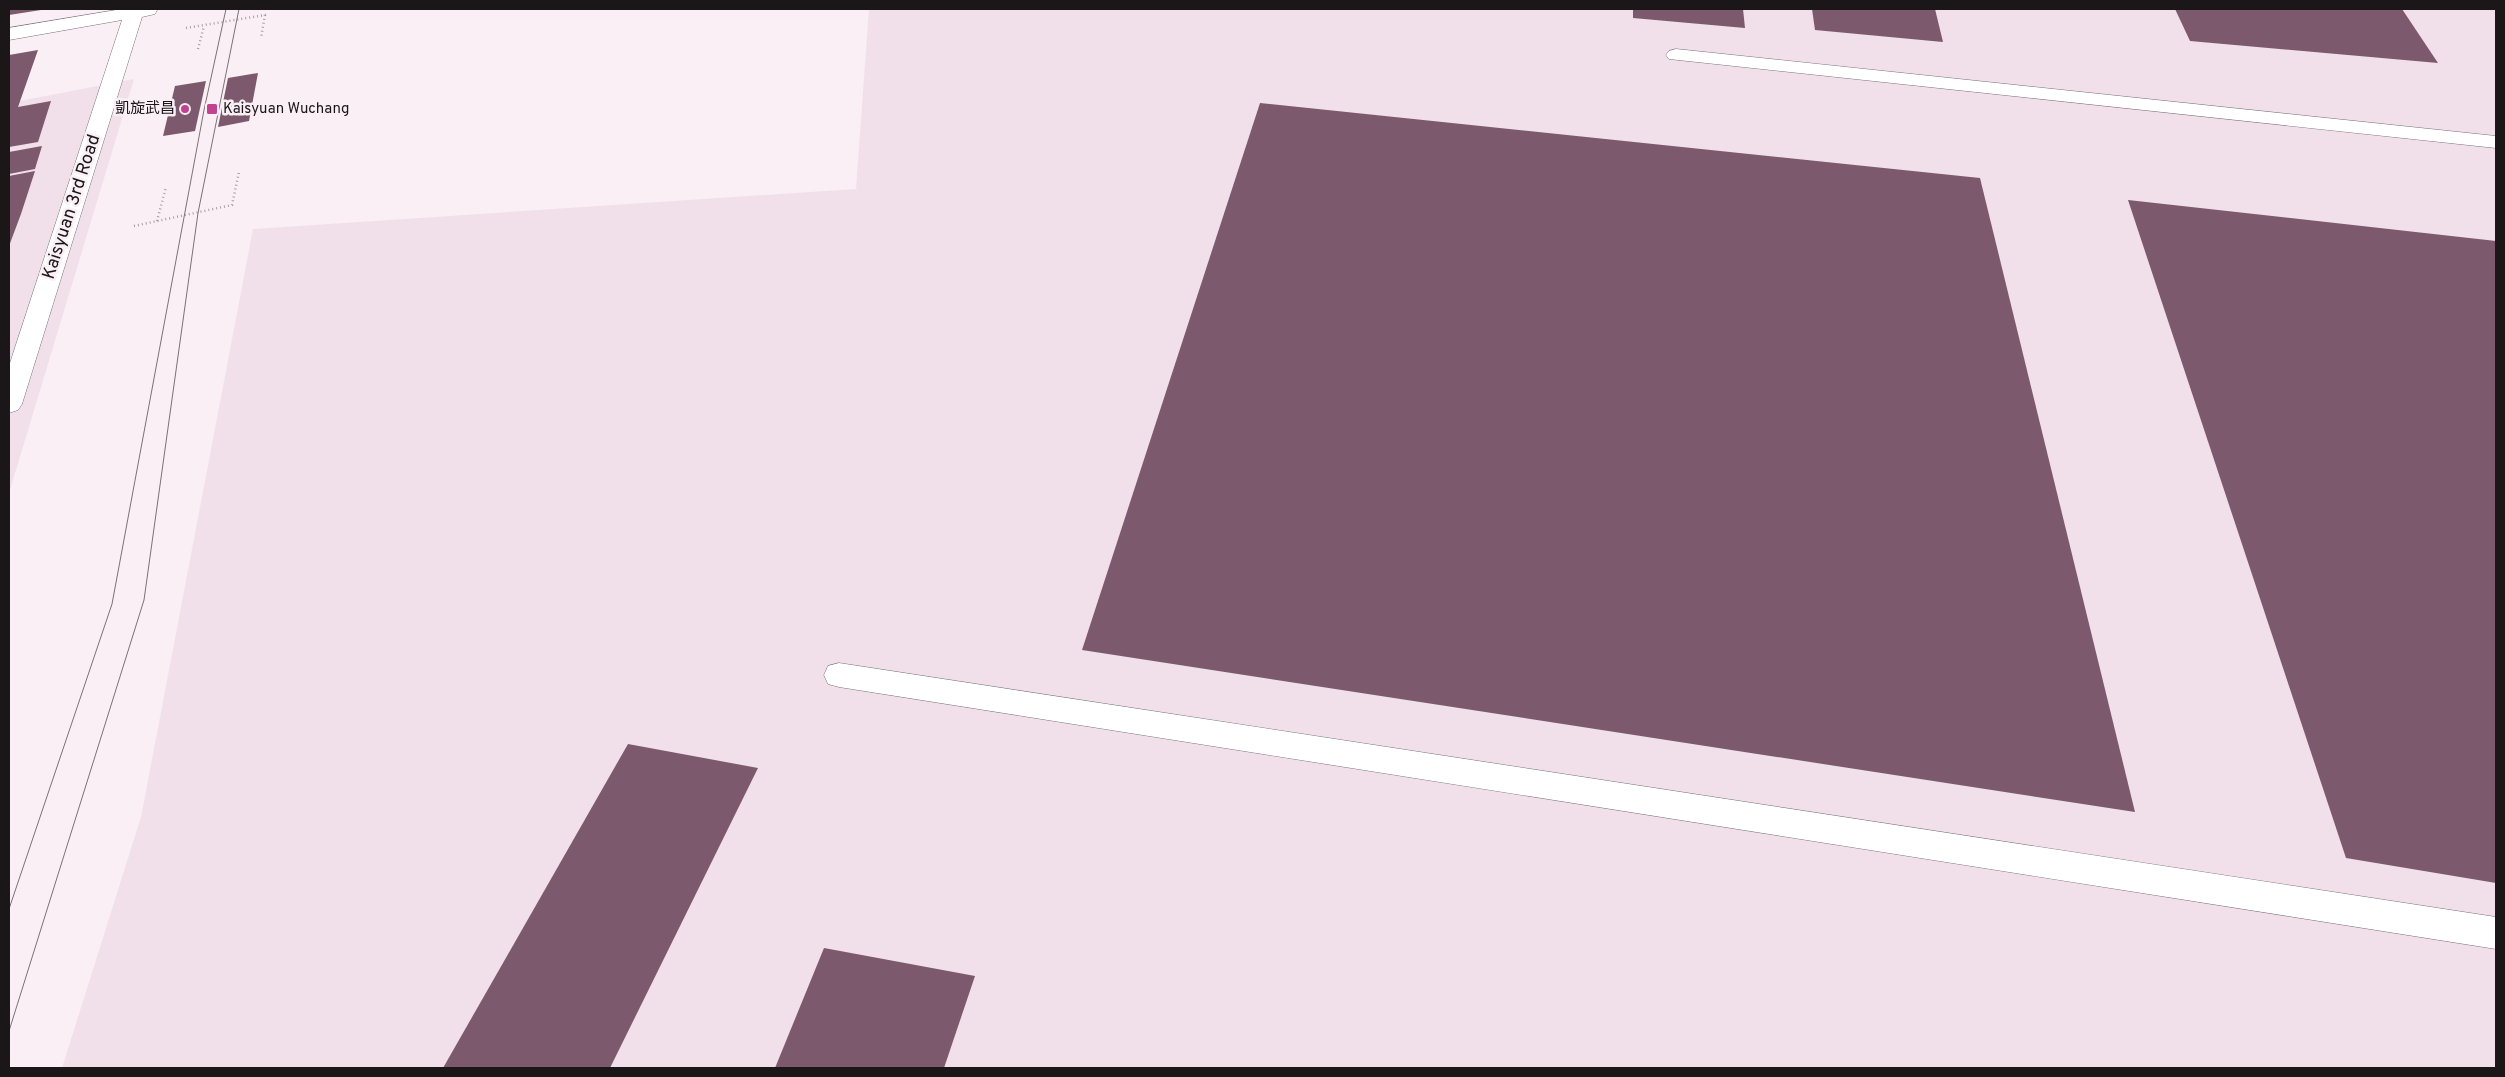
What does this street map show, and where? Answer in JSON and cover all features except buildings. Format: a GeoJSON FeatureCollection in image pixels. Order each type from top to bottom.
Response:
{"type":"FeatureCollection","features":[{"type":"Feature","properties":{"kind":"street"},"geometry":{"type":"LineString","coordinates":[[9,34],[140,10]]}},
{"type":"Feature","properties":{"kind":"street","name":"Kaisyuan 3rd Road"},"geometry":{"type":"LineString","coordinates":[[9,404],[20,337],[140,10]]}},
{"type":"Feature","properties":{"kind":"street"},"geometry":{"type":"LineString","coordinates":[[1676,55],[2496,142]]}},
{"type":"Feature","properties":{"kind":"street"},"geometry":{"type":"LineString","coordinates":[[839,675],[2496,932]]}},
{"type":"Feature","properties":{"kind":"path"},"geometry":{"type":"LineString","coordinates":[[186,28],[265,15],[261,38]]}},
{"type":"Feature","properties":{"kind":"path"},"geometry":{"type":"LineString","coordinates":[[198,49],[204,25]]}},
{"type":"Feature","properties":{"kind":"path"},"geometry":{"type":"LineString","coordinates":[[134,226],[232,205],[238,172]]}},
{"type":"Feature","properties":{"kind":"path"},"geometry":{"type":"LineString","coordinates":[[157,221],[166,187]]}},
{"type":"Feature","properties":{"kind":"shaded area"},"geometry":{"type":"Polygon","coordinates":[[[869,9],[2496,9],[2496,1068],[62,1068],[141,817],[253,229],[856,189],[869,9]]]}},
{"type":"Feature","properties":{"kind":"shaded area"},"geometry":{"type":"Polygon","coordinates":[[[134,79],[9,493],[9,103],[134,79]]]}},
{"type":"Feature","properties":{"kind":"tram line"},"geometry":{"type":"LineString","coordinates":[[9,909],[112,604],[204,110],[226,9]]}},
{"type":"Feature","properties":{"kind":"tram line"},"geometry":{"type":"LineString","coordinates":[[9,1031],[144,600],[198,213],[239,9]]}},
{"type":"Feature","properties":{"kind":"place","name":"凱旋武昌"},"geometry":{"type":"Point","coordinates":[185,109]}},
{"type":"Feature","properties":{"kind":"place","name":"Kaisyuan Wuchang"},"geometry":{"type":"Point","coordinates":[212,109]}}]}
